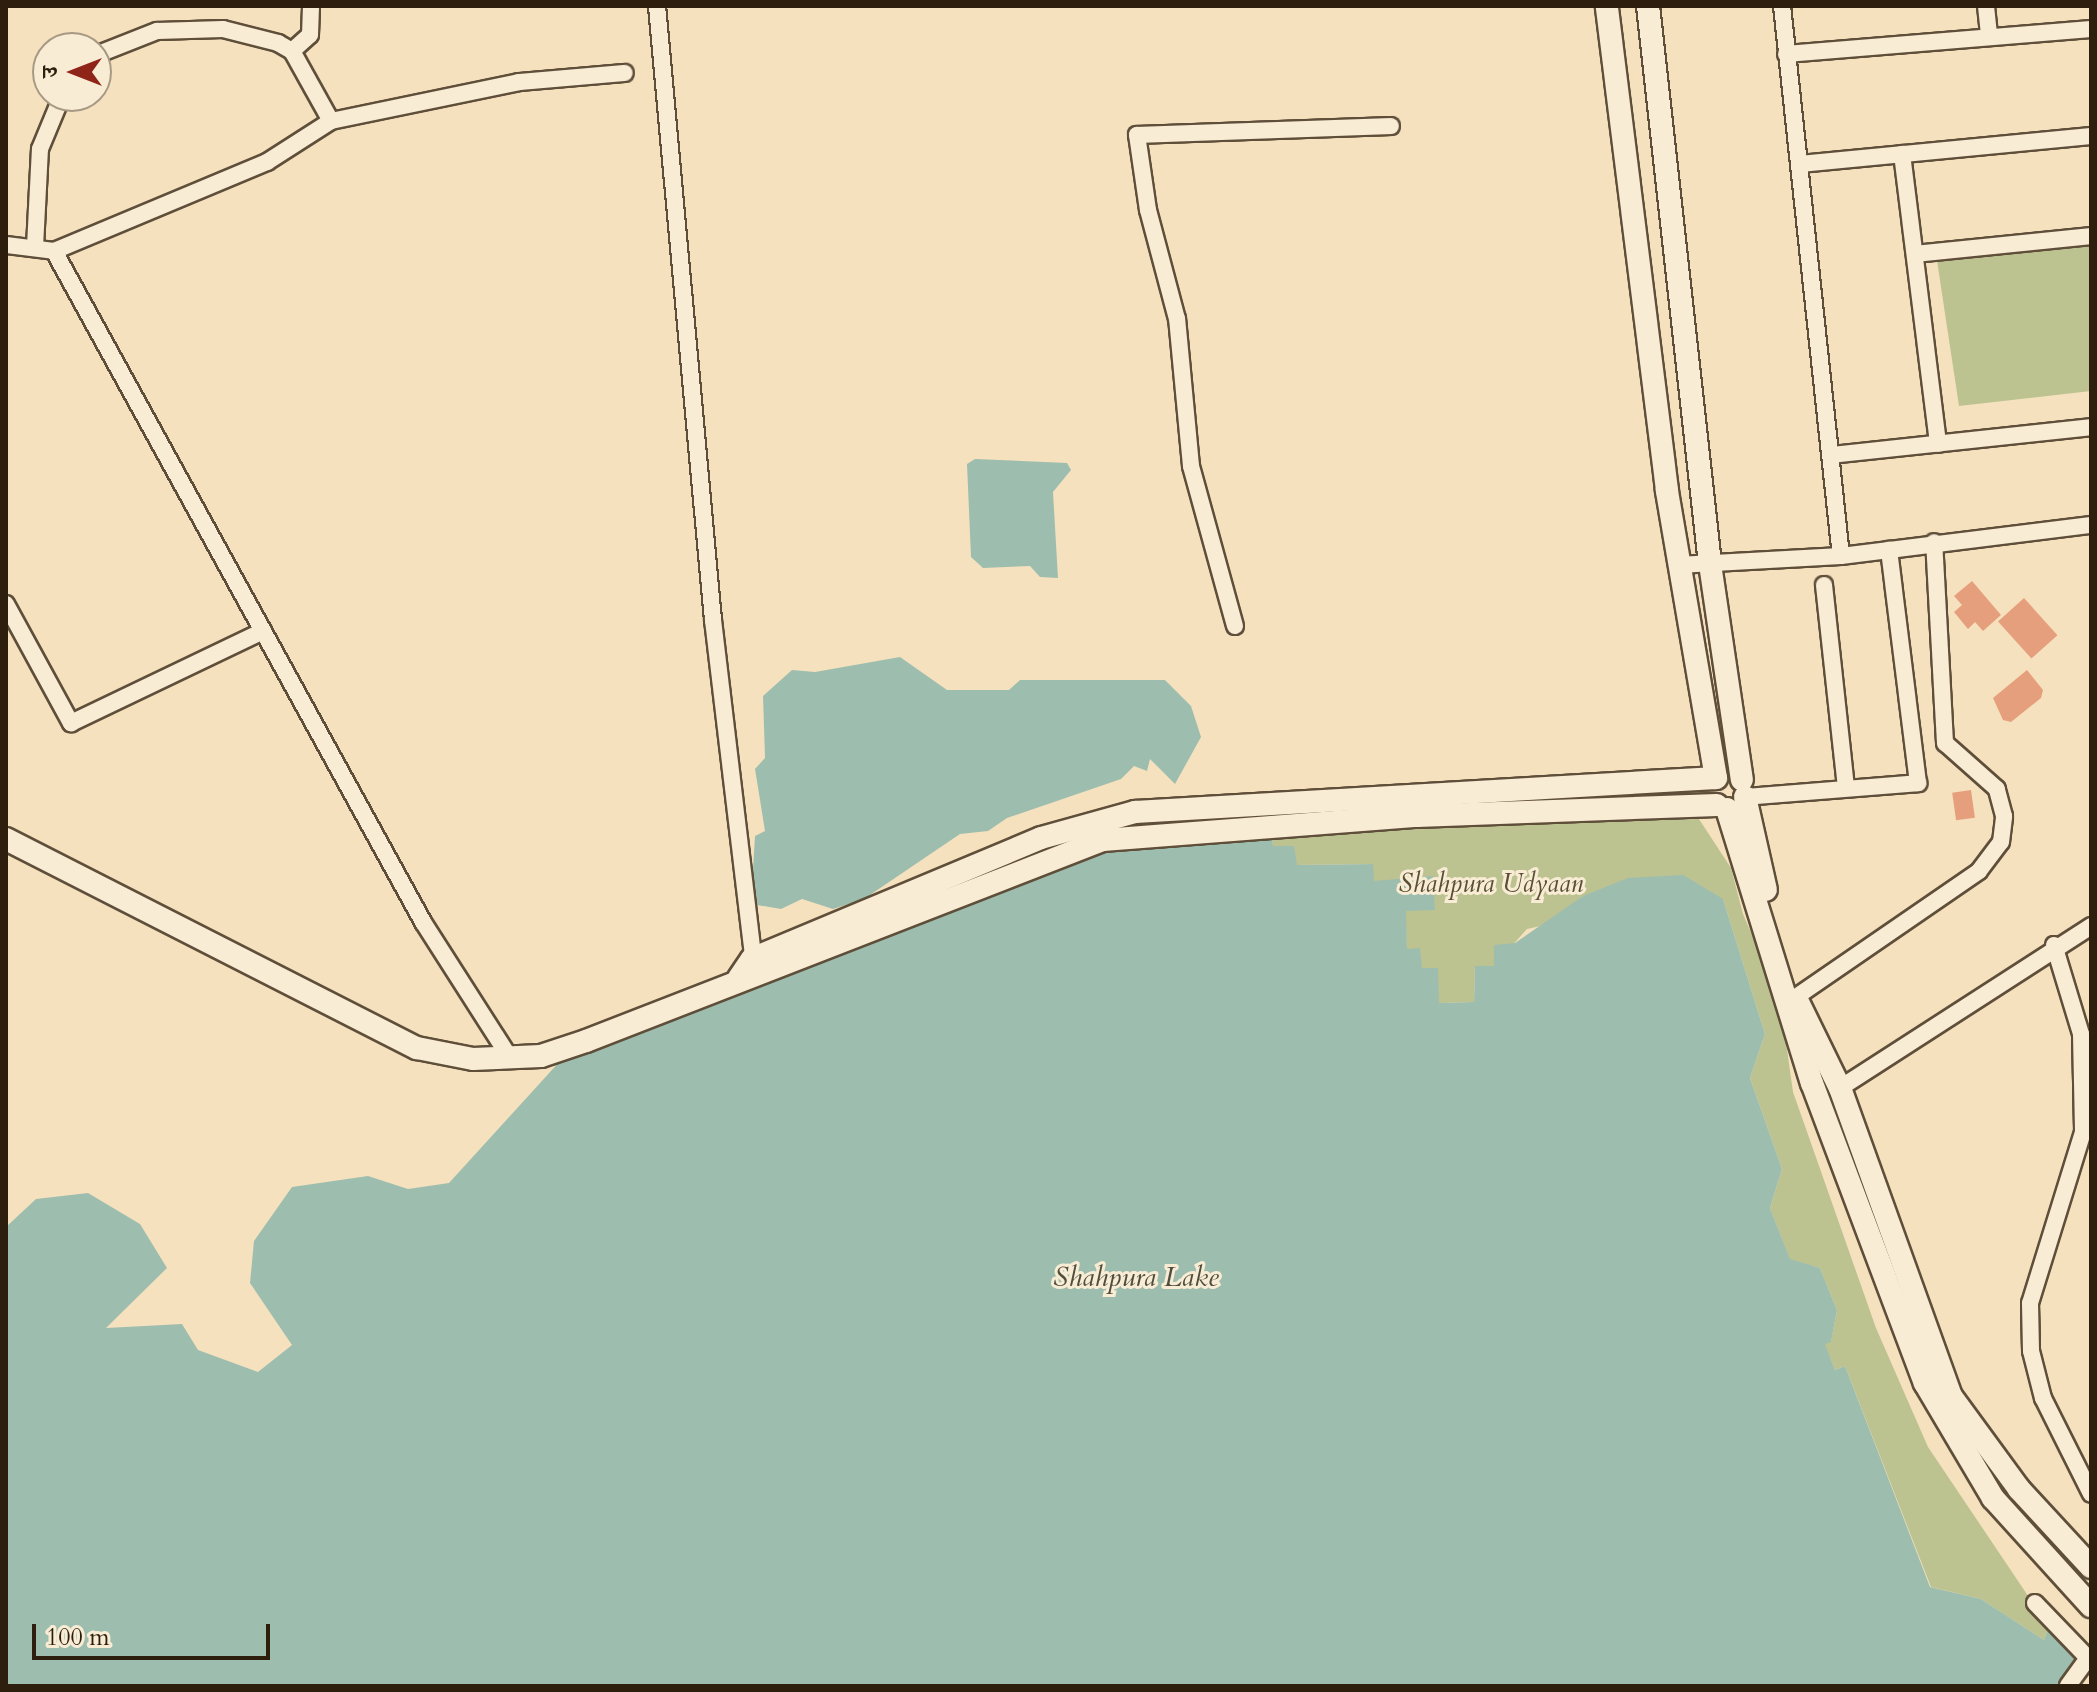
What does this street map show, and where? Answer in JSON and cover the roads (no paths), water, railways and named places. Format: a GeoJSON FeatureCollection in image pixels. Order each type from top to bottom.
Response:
{"type":"FeatureCollection","features":[{"type":"Feature","properties":{"kind":"street"},"geometry":{"type":"LineString","coordinates":[[292,51],[310,35],[311,6]]}},
{"type":"Feature","properties":{"kind":"street"},"geometry":{"type":"LineString","coordinates":[[657,6],[713,620],[750,972]]}},
{"type":"Feature","properties":{"kind":"street"},"geometry":{"type":"LineString","coordinates":[[1607,6],[1678,565],[1716,778],[1710,789],[1733,798]]}},
{"type":"Feature","properties":{"kind":"street"},"geometry":{"type":"LineString","coordinates":[[1648,6],[1733,798],[1812,1083],[1925,1383],[1993,1498],[2091,1606]]}},
{"type":"Feature","properties":{"kind":"street"},"geometry":{"type":"LineString","coordinates":[[1782,6],[1841,556]]}},
{"type":"Feature","properties":{"kind":"street"},"geometry":{"type":"LineString","coordinates":[[1986,6],[1989,37]]}},
{"type":"Feature","properties":{"kind":"street"},"geometry":{"type":"LineString","coordinates":[[112,46],[126,38],[157,31],[223,29],[292,51],[331,121]]}},
{"type":"Feature","properties":{"kind":"street"},"geometry":{"type":"LineString","coordinates":[[1786,54],[2091,29]]}},
{"type":"Feature","properties":{"kind":"street"},"geometry":{"type":"LineString","coordinates":[[6,245],[54,251],[267,162],[331,121],[519,82],[625,73]]}},
{"type":"Feature","properties":{"kind":"street"},"geometry":{"type":"LineString","coordinates":[[35,247],[40,149],[55,112]]}},
{"type":"Feature","properties":{"kind":"street"},"geometry":{"type":"LineString","coordinates":[[1235,626],[1191,466],[1177,319],[1148,210],[1137,135],[1391,126]]}},
{"type":"Feature","properties":{"kind":"street"},"geometry":{"type":"LineString","coordinates":[[1800,164],[2091,136]]}},
{"type":"Feature","properties":{"kind":"street"},"geometry":{"type":"LineString","coordinates":[[1902,154],[1938,444]]}},
{"type":"Feature","properties":{"kind":"street"},"geometry":{"type":"LineString","coordinates":[[1915,254],[2091,236]]}},
{"type":"Feature","properties":{"kind":"street"},"geometry":{"type":"LineString","coordinates":[[54,251],[423,922],[510,1058]]}},
{"type":"Feature","properties":{"kind":"street"},"geometry":{"type":"LineString","coordinates":[[1831,455],[2091,427]]}},
{"type":"Feature","properties":{"kind":"street"},"geometry":{"type":"LineString","coordinates":[[1678,565],[1841,556],[1934,542],[2091,525]]}},
{"type":"Feature","properties":{"kind":"street"},"geometry":{"type":"LineString","coordinates":[[1796,997],[1979,871],[2001,842],[2004,816],[1997,789],[1945,743],[1934,542]]}},
{"type":"Feature","properties":{"kind":"street"},"geometry":{"type":"LineString","coordinates":[[750,972],[1072,850],[1138,834],[1733,798],[1846,786],[1918,783],[1889,550]]}},
{"type":"Feature","properties":{"kind":"street"},"geometry":{"type":"LineString","coordinates":[[1824,585],[1846,786]]}},
{"type":"Feature","properties":{"kind":"street"},"geometry":{"type":"LineString","coordinates":[[6,604],[71,723],[263,631]]}},
{"type":"Feature","properties":{"kind":"street"},"geometry":{"type":"LineString","coordinates":[[6,839],[417,1048],[473,1059],[510,1058],[541,1056],[586,1041],[750,972],[1041,838],[1135,812],[1716,778]]}},
{"type":"Feature","properties":{"kind":"street"},"geometry":{"type":"LineString","coordinates":[[1733,798],[1796,997],[1840,1088],[1951,1396],[2019,1489],[2091,1567]]}},
{"type":"Feature","properties":{"kind":"street"},"geometry":{"type":"LineString","coordinates":[[1840,1088],[2054,945],[2091,926]]}},
{"type":"Feature","properties":{"kind":"street"},"geometry":{"type":"LineString","coordinates":[[2054,945],[2081,1034],[2083,1132],[2030,1303],[2031,1351],[2043,1398],[2091,1494]]}},
{"type":"Feature","properties":{"kind":"street"},"geometry":{"type":"LineString","coordinates":[[2035,1603],[2088,1658],[2068,1686]]}},
{"type":"Feature","properties":{"kind":"water"},"geometry":{"type":"Polygon","coordinates":[[[975,459],[1067,463],[1071,470],[1053,492],[1058,578],[1040,577],[1030,566],[983,568],[971,557],[967,464],[975,459]]]}},
{"type":"Feature","properties":{"kind":"water"},"geometry":{"type":"Polygon","coordinates":[[[900,657],[947,690],[1009,690],[1020,680],[1165,680],[1191,706],[1201,737],[1175,784],[1150,759],[1147,771],[1134,766],[1121,779],[1007,818],[988,831],[960,834],[864,899],[833,909],[802,899],[781,909],[751,904],[755,836],[765,831],[755,769],[765,758],[763,696],[792,670],[815,672],[900,657]]]}},
{"type":"Feature","properties":{"kind":"water","name":"Shahpura Lake"},"geometry":{"type":"Polygon","coordinates":[[[1272,833],[1273,846],[1294,846],[1297,865],[1373,864],[1374,881],[1433,876],[1435,910],[1406,911],[1407,949],[1420,948],[1422,968],[1438,968],[1439,1003],[1474,1002],[1475,966],[1494,966],[1494,945],[1515,943],[1583,896],[1628,878],[1683,875],[1723,899],[1765,1034],[1750,1078],[1782,1169],[1770,1208],[1790,1259],[1820,1268],[1837,1310],[1831,1342],[1825,1344],[1835,1370],[1845,1366],[1930,1587],[1981,1599],[2044,1640],[2049,1627],[2081,1663],[2060,1686],[6,1686],[6,1227],[36,1199],[88,1193],[140,1224],[167,1268],[106,1328],[182,1324],[198,1350],[258,1372],[292,1345],[250,1283],[254,1241],[292,1187],[368,1176],[408,1189],[449,1183],[561,1060],[1109,849],[1272,833]]]}},
{"type":"Feature","properties":{"kind":"park label","name":"Shahpura Udyaan"},"geometry":{"type":"Point","coordinates":[1491,884]}}]}
